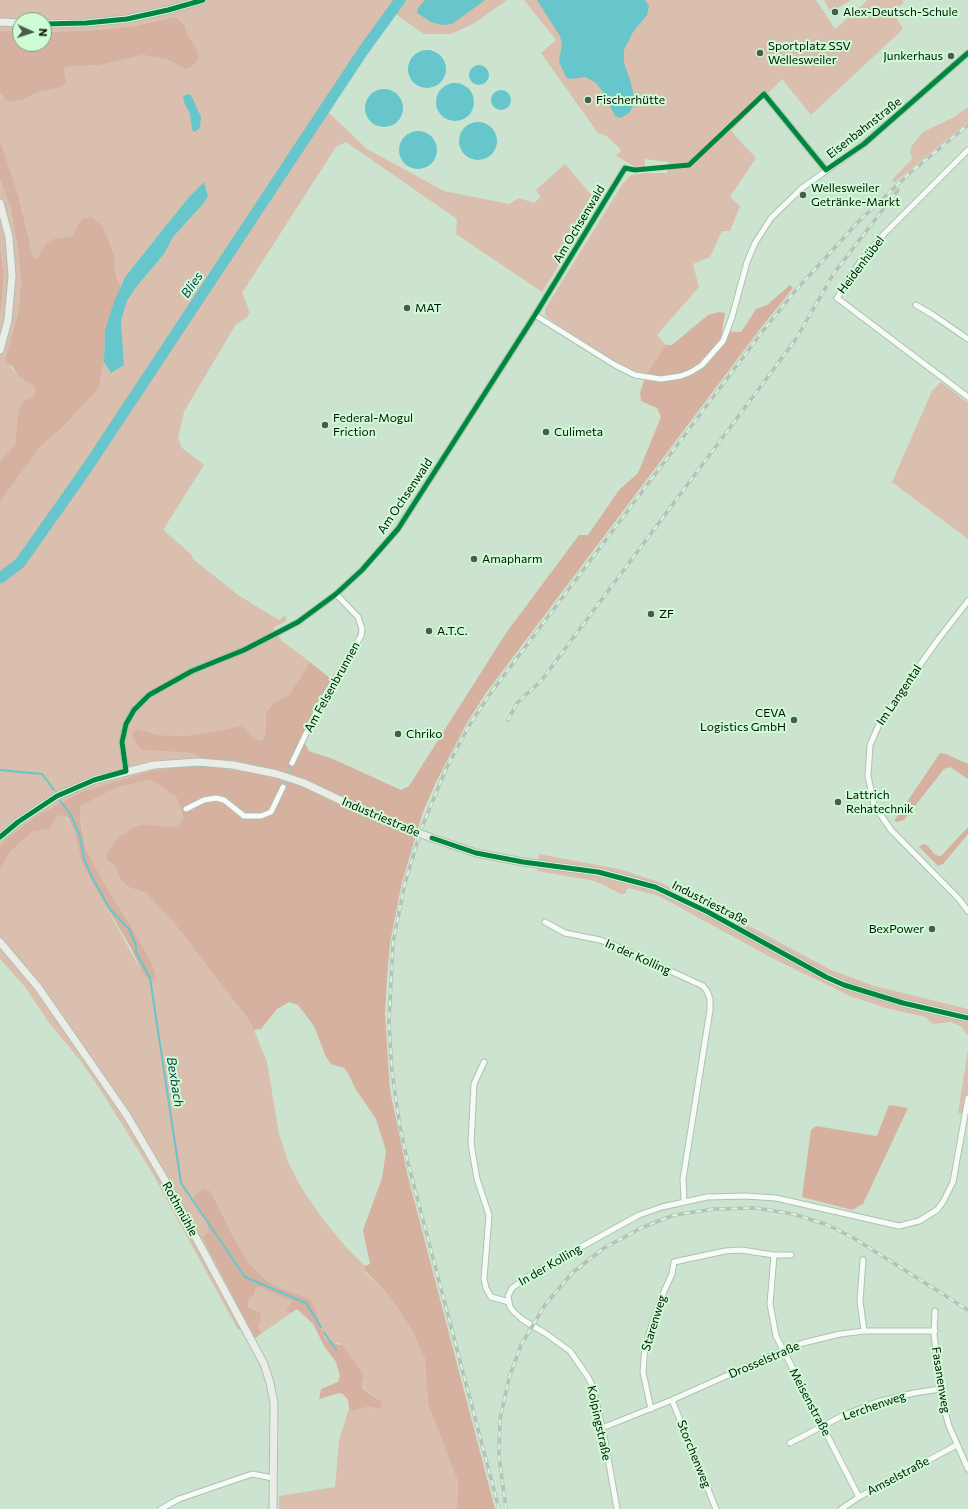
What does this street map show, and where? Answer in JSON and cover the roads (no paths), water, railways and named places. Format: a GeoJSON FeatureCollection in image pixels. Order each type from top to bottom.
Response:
{"type":"FeatureCollection","features":[{"type":"Feature","properties":{"kind":"street"},"geometry":{"type":"LineString","coordinates":[[52,24],[86,23],[127,19],[168,10],[203,0]]}},
{"type":"Feature","properties":{"kind":"street"},"geometry":{"type":"LineString","coordinates":[[0,22],[12,23]]}},
{"type":"Feature","properties":{"kind":"street","name":"Eisenbahnstraße"},"geometry":{"type":"LineString","coordinates":[[535,315],[625,371],[642,378],[671,378],[681,376],[702,365],[723,340],[732,317],[747,262],[763,229],[786,203],[826,170],[864,144],[968,53]]}},
{"type":"Feature","properties":{"kind":"street","name":"Eisenbahnstraße"},"geometry":{"type":"LineString","coordinates":[[764,94],[826,170]]}},
{"type":"Feature","properties":{"kind":"street","name":"Heidenhübel"},"geometry":{"type":"LineString","coordinates":[[967,154],[884,234],[860,262],[837,298],[968,397]]}},
{"type":"Feature","properties":{"kind":"street","name":"Am Ochsenwald"},"geometry":{"type":"LineString","coordinates":[[126,771],[122,742],[126,724],[134,710],[149,695],[192,671],[244,650],[298,622],[336,594],[362,570],[398,529],[535,315],[625,168]]}},
{"type":"Feature","properties":{"kind":"street"},"geometry":{"type":"LineString","coordinates":[[0,203],[9,237],[12,276],[8,320],[0,350]]}},
{"type":"Feature","properties":{"kind":"street"},"geometry":{"type":"LineString","coordinates":[[916,305],[968,339]]}},
{"type":"Feature","properties":{"kind":"street","name":"Am Felsenbrunnen"},"geometry":{"type":"LineString","coordinates":[[292,763],[320,704],[361,636],[362,629],[358,617],[336,594]]}},
{"type":"Feature","properties":{"kind":"street","name":"Im Langental"},"geometry":{"type":"LineString","coordinates":[[968,601],[880,720],[870,745],[868,776],[874,804],[891,830],[959,899],[968,911]]}},
{"type":"Feature","properties":{"kind":"street","name":"Industriestraße"},"geometry":{"type":"LineString","coordinates":[[0,837],[18,822],[57,796],[94,780],[126,771],[166,764],[199,762],[233,765],[259,770],[304,783],[382,820],[476,852],[523,862],[598,872],[655,887],[708,912],[832,980],[865,992],[968,1018]]}},
{"type":"Feature","properties":{"kind":"street"},"geometry":{"type":"LineString","coordinates":[[186,809],[204,800],[216,798],[224,800],[244,816],[261,816],[271,812],[283,787]]}},
{"type":"Feature","properties":{"kind":"street","name":"In der Kolling"},"geometry":{"type":"LineString","coordinates":[[545,922],[565,933],[600,940],[614,945],[703,986],[707,991],[710,998],[710,1010],[683,1179],[684,1201]]}},
{"type":"Feature","properties":{"kind":"street","name":"Rothmühle"},"geometry":{"type":"LineString","coordinates":[[0,942],[38,988],[126,1114],[166,1182],[257,1351],[268,1375],[274,1403],[273,1509]]}},
{"type":"Feature","properties":{"kind":"street"},"geometry":{"type":"LineString","coordinates":[[484,1062],[474,1084],[471,1144],[477,1179],[489,1215],[484,1279],[486,1288],[491,1297],[508,1302]]}},
{"type":"Feature","properties":{"kind":"street","name":"In der Kolling"},"geometry":{"type":"LineString","coordinates":[[508,1302],[508,1296],[512,1288],[532,1274],[639,1215],[684,1201],[745,1196],[796,1202],[899,1226],[919,1221],[937,1210],[943,1202],[953,1182],[968,1098]]}},
{"type":"Feature","properties":{"kind":"street","name":"Starenweg"},"geometry":{"type":"LineString","coordinates":[[651,1408],[643,1372],[645,1346],[661,1298],[672,1274],[674,1262],[725,1251],[752,1251],[774,1255]]}},
{"type":"Feature","properties":{"kind":"street"},"geometry":{"type":"LineString","coordinates":[[774,1255],[791,1255]]}},
{"type":"Feature","properties":{"kind":"street","name":"Meisenstraße"},"geometry":{"type":"LineString","coordinates":[[774,1255],[770,1289],[770,1304],[776,1336],[859,1497]]}},
{"type":"Feature","properties":{"kind":"street"},"geometry":{"type":"LineString","coordinates":[[863,1260],[860,1301],[864,1331]]}},
{"type":"Feature","properties":{"kind":"street","name":"Kolpingstraße"},"geometry":{"type":"LineString","coordinates":[[508,1302],[510,1307],[523,1320],[545,1333],[570,1351],[579,1362],[592,1387],[602,1428],[617,1509]]}},
{"type":"Feature","properties":{"kind":"street","name":"Fasanenweg"},"geometry":{"type":"LineString","coordinates":[[935,1311],[934,1331],[940,1389],[945,1412],[957,1445],[968,1469]]}},
{"type":"Feature","properties":{"kind":"street","name":"Drosselstraße"},"geometry":{"type":"LineString","coordinates":[[602,1428],[672,1400],[782,1350],[823,1338],[864,1331],[934,1331]]}},
{"type":"Feature","properties":{"kind":"street","name":"Lerchenweg"},"geometry":{"type":"LineString","coordinates":[[790,1443],[823,1425],[860,1409],[889,1399],[940,1389]]}},
{"type":"Feature","properties":{"kind":"street","name":"Storchenweg"},"geometry":{"type":"LineString","coordinates":[[672,1400],[716,1509]]}},
{"type":"Feature","properties":{"kind":"street","name":"Amselstraße"},"geometry":{"type":"LineString","coordinates":[[841,1509],[859,1497],[957,1445]]}},
{"type":"Feature","properties":{"kind":"street"},"geometry":{"type":"LineString","coordinates":[[161,1509],[179,1499],[252,1474],[273,1478]]}},
{"type":"Feature","properties":{"kind":"water"},"geometry":{"type":"Polygon","coordinates":[[[425,0],[485,0],[452,24],[442,25],[431,22],[417,13],[418,8],[425,0]]]}},
{"type":"Feature","properties":{"kind":"water"},"geometry":{"type":"Polygon","coordinates":[[[537,0],[645,0],[649,6],[647,15],[633,32],[624,50],[624,63],[631,83],[635,103],[629,113],[621,118],[615,116],[603,92],[596,83],[586,77],[570,79],[566,77],[559,62],[562,43],[560,36],[537,0]]]}},
{"type":"Feature","properties":{"kind":"water"},"geometry":{"type":"Polygon","coordinates":[[[423,50],[431,50],[441,55],[445,62],[445,76],[441,83],[431,88],[423,88],[413,83],[411,80],[408,73],[408,65],[413,55],[416,53],[423,50]]]}},
{"type":"Feature","properties":{"kind":"water"},"geometry":{"type":"Polygon","coordinates":[[[479,65],[486,68],[489,75],[486,82],[479,85],[472,82],[469,75],[472,68],[479,65]]]}},
{"type":"Feature","properties":{"kind":"water"},"geometry":{"type":"Polygon","coordinates":[[[451,83],[459,83],[469,88],[473,95],[473,109],[469,116],[459,121],[451,121],[441,116],[439,113],[436,106],[436,98],[441,88],[444,86],[451,83]]]}},
{"type":"Feature","properties":{"kind":"water"},"geometry":{"type":"Polygon","coordinates":[[[380,89],[388,89],[398,94],[402,101],[402,115],[398,122],[388,127],[380,127],[370,122],[368,119],[365,112],[365,104],[370,94],[373,92],[380,89]]]}},
{"type":"Feature","properties":{"kind":"water"},"geometry":{"type":"Polygon","coordinates":[[[501,90],[508,93],[511,100],[508,107],[501,110],[494,107],[491,100],[494,93],[501,90]]]}},
{"type":"Feature","properties":{"kind":"water"},"geometry":{"type":"Polygon","coordinates":[[[187,94],[191,95],[201,117],[200,128],[194,132],[192,129],[190,114],[183,97],[187,94]]]}},
{"type":"Feature","properties":{"kind":"water"},"geometry":{"type":"Polygon","coordinates":[[[474,122],[482,122],[492,127],[496,134],[496,148],[492,155],[482,160],[474,160],[464,155],[462,152],[459,145],[459,137],[464,127],[467,125],[474,122]]]}},
{"type":"Feature","properties":{"kind":"water"},"geometry":{"type":"Polygon","coordinates":[[[414,131],[422,131],[432,136],[436,143],[436,157],[432,164],[422,169],[414,169],[404,164],[402,161],[399,154],[399,146],[404,136],[407,134],[414,131]]]}},
{"type":"Feature","properties":{"kind":"water"},"geometry":{"type":"Polygon","coordinates":[[[204,182],[208,196],[204,203],[173,237],[164,254],[137,286],[127,301],[121,321],[124,365],[111,373],[104,362],[105,330],[114,302],[125,277],[188,198],[204,182]]]}},
{"type":"Feature","properties":{"kind":"waterway","name":"Blies"},"geometry":{"type":"LineString","coordinates":[[0,578],[20,563],[87,468],[363,51],[400,0]]}},
{"type":"Feature","properties":{"kind":"waterway","name":"Bexbach"},"geometry":{"type":"LineString","coordinates":[[0,770],[42,774],[54,790]]}},
{"type":"Feature","properties":{"kind":"waterway","name":"Bexbach"},"geometry":{"type":"LineString","coordinates":[[60,801],[71,815],[80,837],[84,859],[91,875],[109,908],[129,929],[136,945],[136,952],[150,978],[181,1183],[245,1277],[306,1303],[321,1327]]}},
{"type":"Feature","properties":{"kind":"waterway","name":"Bexbach"},"geometry":{"type":"LineString","coordinates":[[324,1332],[336,1350]]}},
{"type":"Feature","properties":{"kind":"tunnel"},"geometry":{"type":"LineString","coordinates":[[283,787],[292,763]]}},
{"type":"Feature","properties":{"kind":"railway"},"geometry":{"type":"LineString","coordinates":[[499,1509],[408,1163],[400,1127],[392,1072],[389,1022],[393,943],[405,883],[422,827],[446,769],[470,724],[490,694],[762,332],[796,290],[859,221],[911,172],[968,125]]}},
{"type":"Feature","properties":{"kind":"railway"},"geometry":{"type":"LineString","coordinates":[[508,720],[517,703],[541,681],[796,339],[834,273],[898,190]]}},
{"type":"Feature","properties":{"kind":"railway"},"geometry":{"type":"LineString","coordinates":[[506,1509],[499,1456],[500,1419],[509,1378],[521,1345],[545,1305],[572,1273],[604,1248],[641,1228],[674,1215],[714,1209],[756,1208],[793,1214],[825,1224],[852,1237],[968,1310]]}},
{"type":"Feature","properties":{"kind":"place","name":"Alex-Deutsch-Schule"},"geometry":{"type":"Point","coordinates":[835,12]}},
{"type":"Feature","properties":{"kind":"place","name":"Sportplatz SSV Wellesweiler"},"geometry":{"type":"Point","coordinates":[760,53]}},
{"type":"Feature","properties":{"kind":"place","name":"Junkerhaus"},"geometry":{"type":"Point","coordinates":[951,56]}},
{"type":"Feature","properties":{"kind":"place","name":"Fischerhütte"},"geometry":{"type":"Point","coordinates":[588,100]}},
{"type":"Feature","properties":{"kind":"place","name":"Wellesweiler Getränke-Markt"},"geometry":{"type":"Point","coordinates":[803,195]}},
{"type":"Feature","properties":{"kind":"place","name":"MAT"},"geometry":{"type":"Point","coordinates":[407,308]}},
{"type":"Feature","properties":{"kind":"place","name":"Federal-Mogul Friction"},"geometry":{"type":"Point","coordinates":[325,425]}},
{"type":"Feature","properties":{"kind":"place","name":"Culimeta"},"geometry":{"type":"Point","coordinates":[546,432]}},
{"type":"Feature","properties":{"kind":"place","name":"Amapharm"},"geometry":{"type":"Point","coordinates":[474,559]}},
{"type":"Feature","properties":{"kind":"place","name":"ZF"},"geometry":{"type":"Point","coordinates":[651,614]}},
{"type":"Feature","properties":{"kind":"place","name":"A.T.C."},"geometry":{"type":"Point","coordinates":[429,631]}},
{"type":"Feature","properties":{"kind":"place","name":"CEVA Logistics GmbH"},"geometry":{"type":"Point","coordinates":[794,720]}},
{"type":"Feature","properties":{"kind":"place","name":"Chriko"},"geometry":{"type":"Point","coordinates":[398,734]}},
{"type":"Feature","properties":{"kind":"place","name":"Lattrich Rehatechnik"},"geometry":{"type":"Point","coordinates":[838,802]}},
{"type":"Feature","properties":{"kind":"place","name":"BexPower"},"geometry":{"type":"Point","coordinates":[932,929]}}]}
